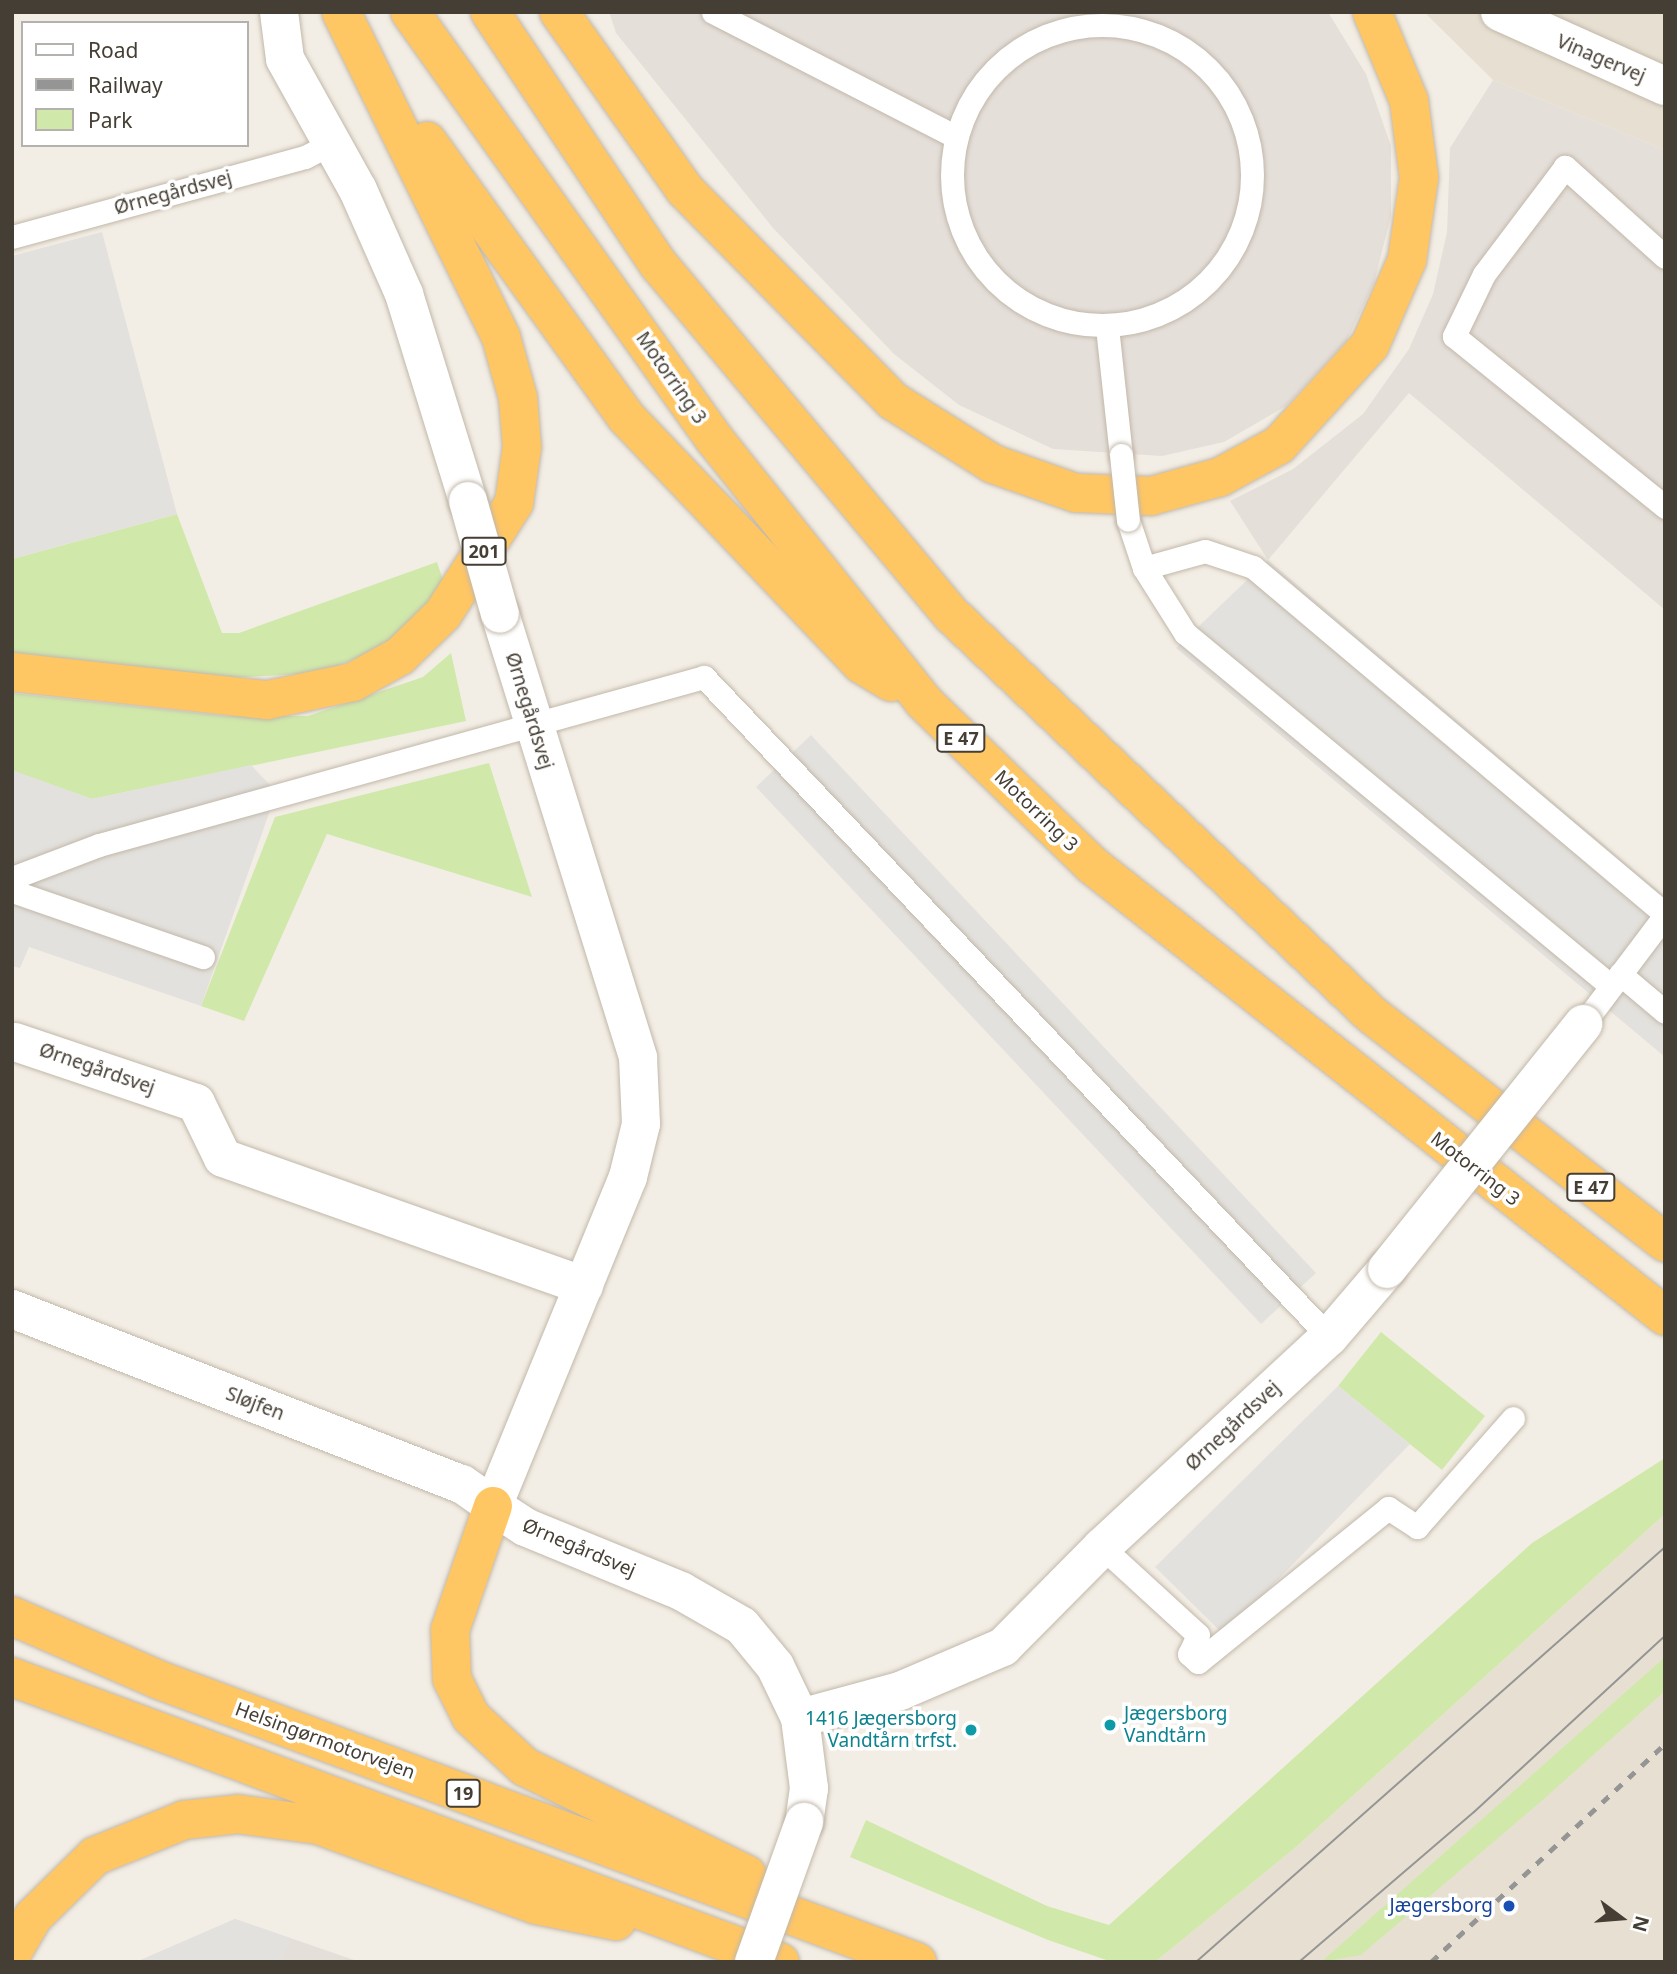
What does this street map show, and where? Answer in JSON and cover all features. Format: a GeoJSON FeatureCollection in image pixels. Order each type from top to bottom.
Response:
{"type":"FeatureCollection","features":[{"type":"Feature","properties":{"kind":"highway"},"geometry":{"type":"LineString","coordinates":[[341,12],[368,60],[626,417],[861,664],[924,702]]}},
{"type":"Feature","properties":{"kind":"highway","name":"Motorring 3"},"geometry":{"type":"LineString","coordinates":[[410,12],[715,440],[924,702],[1092,865],[1665,1316]]}},
{"type":"Feature","properties":{"kind":"highway","name":"E 47"},"geometry":{"type":"LineString","coordinates":[[490,12],[659,265],[953,617],[1372,1014],[1665,1242]]}},
{"type":"Feature","properties":{"kind":"highway"},"geometry":{"type":"LineString","coordinates":[[559,12],[685,190],[893,401],[993,464],[1076,493],[1151,496],[1220,477],[1279,445],[1370,345],[1407,260],[1419,178],[1409,101],[1372,12]]}},
{"type":"Feature","properties":{"kind":"highway","name":"201"},"geometry":{"type":"LineString","coordinates":[[12,672],[267,700],[353,682],[400,656],[443,614],[514,503],[519,410],[501,337],[368,60]]}},
{"type":"Feature","properties":{"kind":"highway"},"geometry":{"type":"LineString","coordinates":[[493,1506],[450,1630],[452,1679],[484,1733],[525,1767],[925,1962]]}},
{"type":"Feature","properties":{"kind":"highway","name":"Helsingørmotorvejen"},"geometry":{"type":"LineString","coordinates":[[12,1616],[159,1679],[917,1962]]}},
{"type":"Feature","properties":{"kind":"highway","name":"19"},"geometry":{"type":"LineString","coordinates":[[12,1677],[742,1953],[780,1962]]}},
{"type":"Feature","properties":{"kind":"highway"},"geometry":{"type":"LineString","coordinates":[[12,1953],[33,1917],[95,1856],[184,1821],[238,1814],[318,1825],[537,1905],[742,1953]]}},
{"type":"Feature","properties":{"kind":"street","name":"Ørnegårdsvej"},"geometry":{"type":"LineString","coordinates":[[279,12],[285,59],[331,144],[404,294],[468,501],[532,723],[638,1058],[641,1124],[628,1177],[493,1506],[525,1527],[681,1591],[742,1626],[775,1666],[800,1718],[809,1788],[804,1822],[742,1953]]}},
{"type":"Feature","properties":{"kind":"street","name":"Vinagervej"},"geometry":{"type":"LineString","coordinates":[[1500,12],[1665,86]]}},
{"type":"Feature","properties":{"kind":"street","name":"Ørnegårdsvej"},"geometry":{"type":"LineString","coordinates":[[800,1718],[900,1691],[1003,1647],[1102,1547],[1329,1337],[1387,1269],[1583,1024]]}},
{"type":"Feature","properties":{"kind":"street","name":"Ørnegårdsvej"},"geometry":{"type":"LineString","coordinates":[[15,1042],[196,1102],[223,1158],[584,1286]]}},
{"type":"Feature","properties":{"kind":"street","name":"Sløjfen"},"geometry":{"type":"LineString","coordinates":[[12,1310],[462,1485],[493,1506]]}},
{"type":"Feature","properties":{"kind":"lane"},"geometry":{"type":"LineString","coordinates":[[713,12],[956,137]]}},
{"type":"Feature","properties":{"kind":"lane"},"geometry":{"type":"LineString","coordinates":[[1094,24],[1142,29],[1185,49],[1220,80],[1248,145],[1253,169],[1248,216],[1227,259],[1195,294],[1153,318],[1107,327],[1067,323],[1029,308],[997,285],[972,253],[956,217],[951,177],[956,137],[975,93],[1006,58],[1071,29],[1094,24]]}},
{"type":"Feature","properties":{"kind":"lane","name":"Ørnegårdsvej"},"geometry":{"type":"LineString","coordinates":[[12,237],[305,157],[331,144]]}},
{"type":"Feature","properties":{"kind":"lane"},"geometry":{"type":"LineString","coordinates":[[1665,257],[1565,167],[1484,274],[1454,336],[1665,507]]}},
{"type":"Feature","properties":{"kind":"lane"},"geometry":{"type":"LineString","coordinates":[[1107,327],[1128,520],[1144,568],[1185,633],[1616,980],[1665,1012]]}},
{"type":"Feature","properties":{"kind":"lane"},"geometry":{"type":"LineString","coordinates":[[1144,568],[1205,551],[1253,566],[1665,915],[1583,1024]]}},
{"type":"Feature","properties":{"kind":"lane"},"geometry":{"type":"LineString","coordinates":[[12,878],[99,845],[704,677],[1329,1337]]}},
{"type":"Feature","properties":{"kind":"lane"},"geometry":{"type":"LineString","coordinates":[[12,891],[204,957]]}},
{"type":"Feature","properties":{"kind":"lane"},"geometry":{"type":"LineString","coordinates":[[1102,1547],[1198,1636],[1189,1654],[1198,1662],[1388,1508],[1417,1527],[1513,1418]]}},
{"type":"Feature","properties":{"kind":"shaded area"},"geometry":{"type":"Polygon","coordinates":[[[609,12],[1328,12],[1366,74],[1391,146],[1391,216],[1374,283],[1347,340],[1286,406],[1224,442],[1162,456],[1053,449],[959,405],[894,354],[773,228],[616,33],[609,12]]]}},
{"type":"Feature","properties":{"kind":"shaded area"},"geometry":{"type":"Polygon","coordinates":[[[1424,12],[1665,12],[1665,150],[1493,80],[1424,12]]]}},
{"type":"Feature","properties":{"kind":"shaded area"},"geometry":{"type":"Polygon","coordinates":[[[1493,80],[1665,150],[1665,610],[1409,393],[1268,560],[1230,501],[1293,469],[1363,414],[1409,349],[1433,294],[1447,232],[1450,148],[1493,80]]]}},
{"type":"Feature","properties":{"kind":"shaded area"},"geometry":{"type":"Polygon","coordinates":[[[102,232],[177,514],[12,559],[12,256],[102,232]]]}},
{"type":"Feature","properties":{"kind":"shaded area"},"geometry":{"type":"Polygon","coordinates":[[[1268,560],[1665,896],[1665,1057],[1176,648],[1268,560]]]}},
{"type":"Feature","properties":{"kind":"shaded area"},"geometry":{"type":"Polygon","coordinates":[[[811,735],[1316,1273],[1261,1324],[756,787],[811,735]]]}},
{"type":"Feature","properties":{"kind":"shaded area"},"geometry":{"type":"Polygon","coordinates":[[[251,765],[271,786],[272,805],[201,1006],[29,947],[20,968],[12,966],[12,770],[92,799],[251,765]]]}},
{"type":"Feature","properties":{"kind":"shaded area"},"geometry":{"type":"Polygon","coordinates":[[[1338,1386],[1410,1444],[1224,1635],[1155,1567],[1338,1386]]]}},
{"type":"Feature","properties":{"kind":"shaded area"},"geometry":{"type":"Polygon","coordinates":[[[1665,1514],[1665,1962],[1155,1962],[1295,1848],[1665,1514]]]}},
{"type":"Feature","properties":{"kind":"shaded area"},"geometry":{"type":"Polygon","coordinates":[[[235,1919],[360,1962],[136,1962],[235,1919]]]}},
{"type":"Feature","properties":{"kind":"shaded area"},"geometry":{"type":"Polygon","coordinates":[[[235,1919],[290,1938],[282,1962],[136,1962],[235,1919]]]}},
{"type":"Feature","properties":{"kind":"green space"},"geometry":{"type":"Polygon","coordinates":[[[177,514],[222,633],[239,633],[437,562],[448,595],[396,643],[319,673],[226,678],[12,655],[12,559],[177,514]]]}},
{"type":"Feature","properties":{"kind":"green space"},"geometry":{"type":"Polygon","coordinates":[[[451,653],[466,721],[92,799],[12,771],[12,693],[226,716],[308,716],[423,677],[451,653]]]}},
{"type":"Feature","properties":{"kind":"green space"},"geometry":{"type":"Polygon","coordinates":[[[489,763],[532,897],[327,834],[244,1021],[201,1006],[275,817],[489,763]]]}},
{"type":"Feature","properties":{"kind":"green space"},"geometry":{"type":"Polygon","coordinates":[[[1381,1332],[1485,1416],[1442,1470],[1338,1386],[1381,1332]]]}},
{"type":"Feature","properties":{"kind":"green space"},"geometry":{"type":"Polygon","coordinates":[[[1665,1458],[1665,1514],[1295,1848],[1155,1962],[1112,1962],[1048,1940],[850,1857],[866,1820],[1047,1906],[1109,1925],[1532,1543],[1665,1458]]]}},
{"type":"Feature","properties":{"kind":"green space"},"geometry":{"type":"Polygon","coordinates":[[[1665,1657],[1665,1691],[1545,1798],[1361,1955],[1321,1962],[1665,1657]]]}},
{"type":"Feature","properties":{"kind":"tram line"},"geometry":{"type":"LineString","coordinates":[[1196,1962],[1665,1547]]}},
{"type":"Feature","properties":{"kind":"tram line"},"geometry":{"type":"LineString","coordinates":[[1299,1962],[1474,1812],[1665,1636]]}},
{"type":"Feature","properties":{"kind":"railway"},"geometry":{"type":"LineString","coordinates":[[1431,1962],[1665,1744]]}},
{"type":"Feature","properties":{"kind":"place","name":"Jægersborg Vandtårn"},"geometry":{"type":"Point","coordinates":[1110,1725]}},
{"type":"Feature","properties":{"kind":"place","name":"1416 Jægersborg Vandtårn trfst."},"geometry":{"type":"Point","coordinates":[971,1730]}},
{"type":"Feature","properties":{"kind":"place","name":"Jægersborg"},"geometry":{"type":"Point","coordinates":[1509,1906]}}]}
